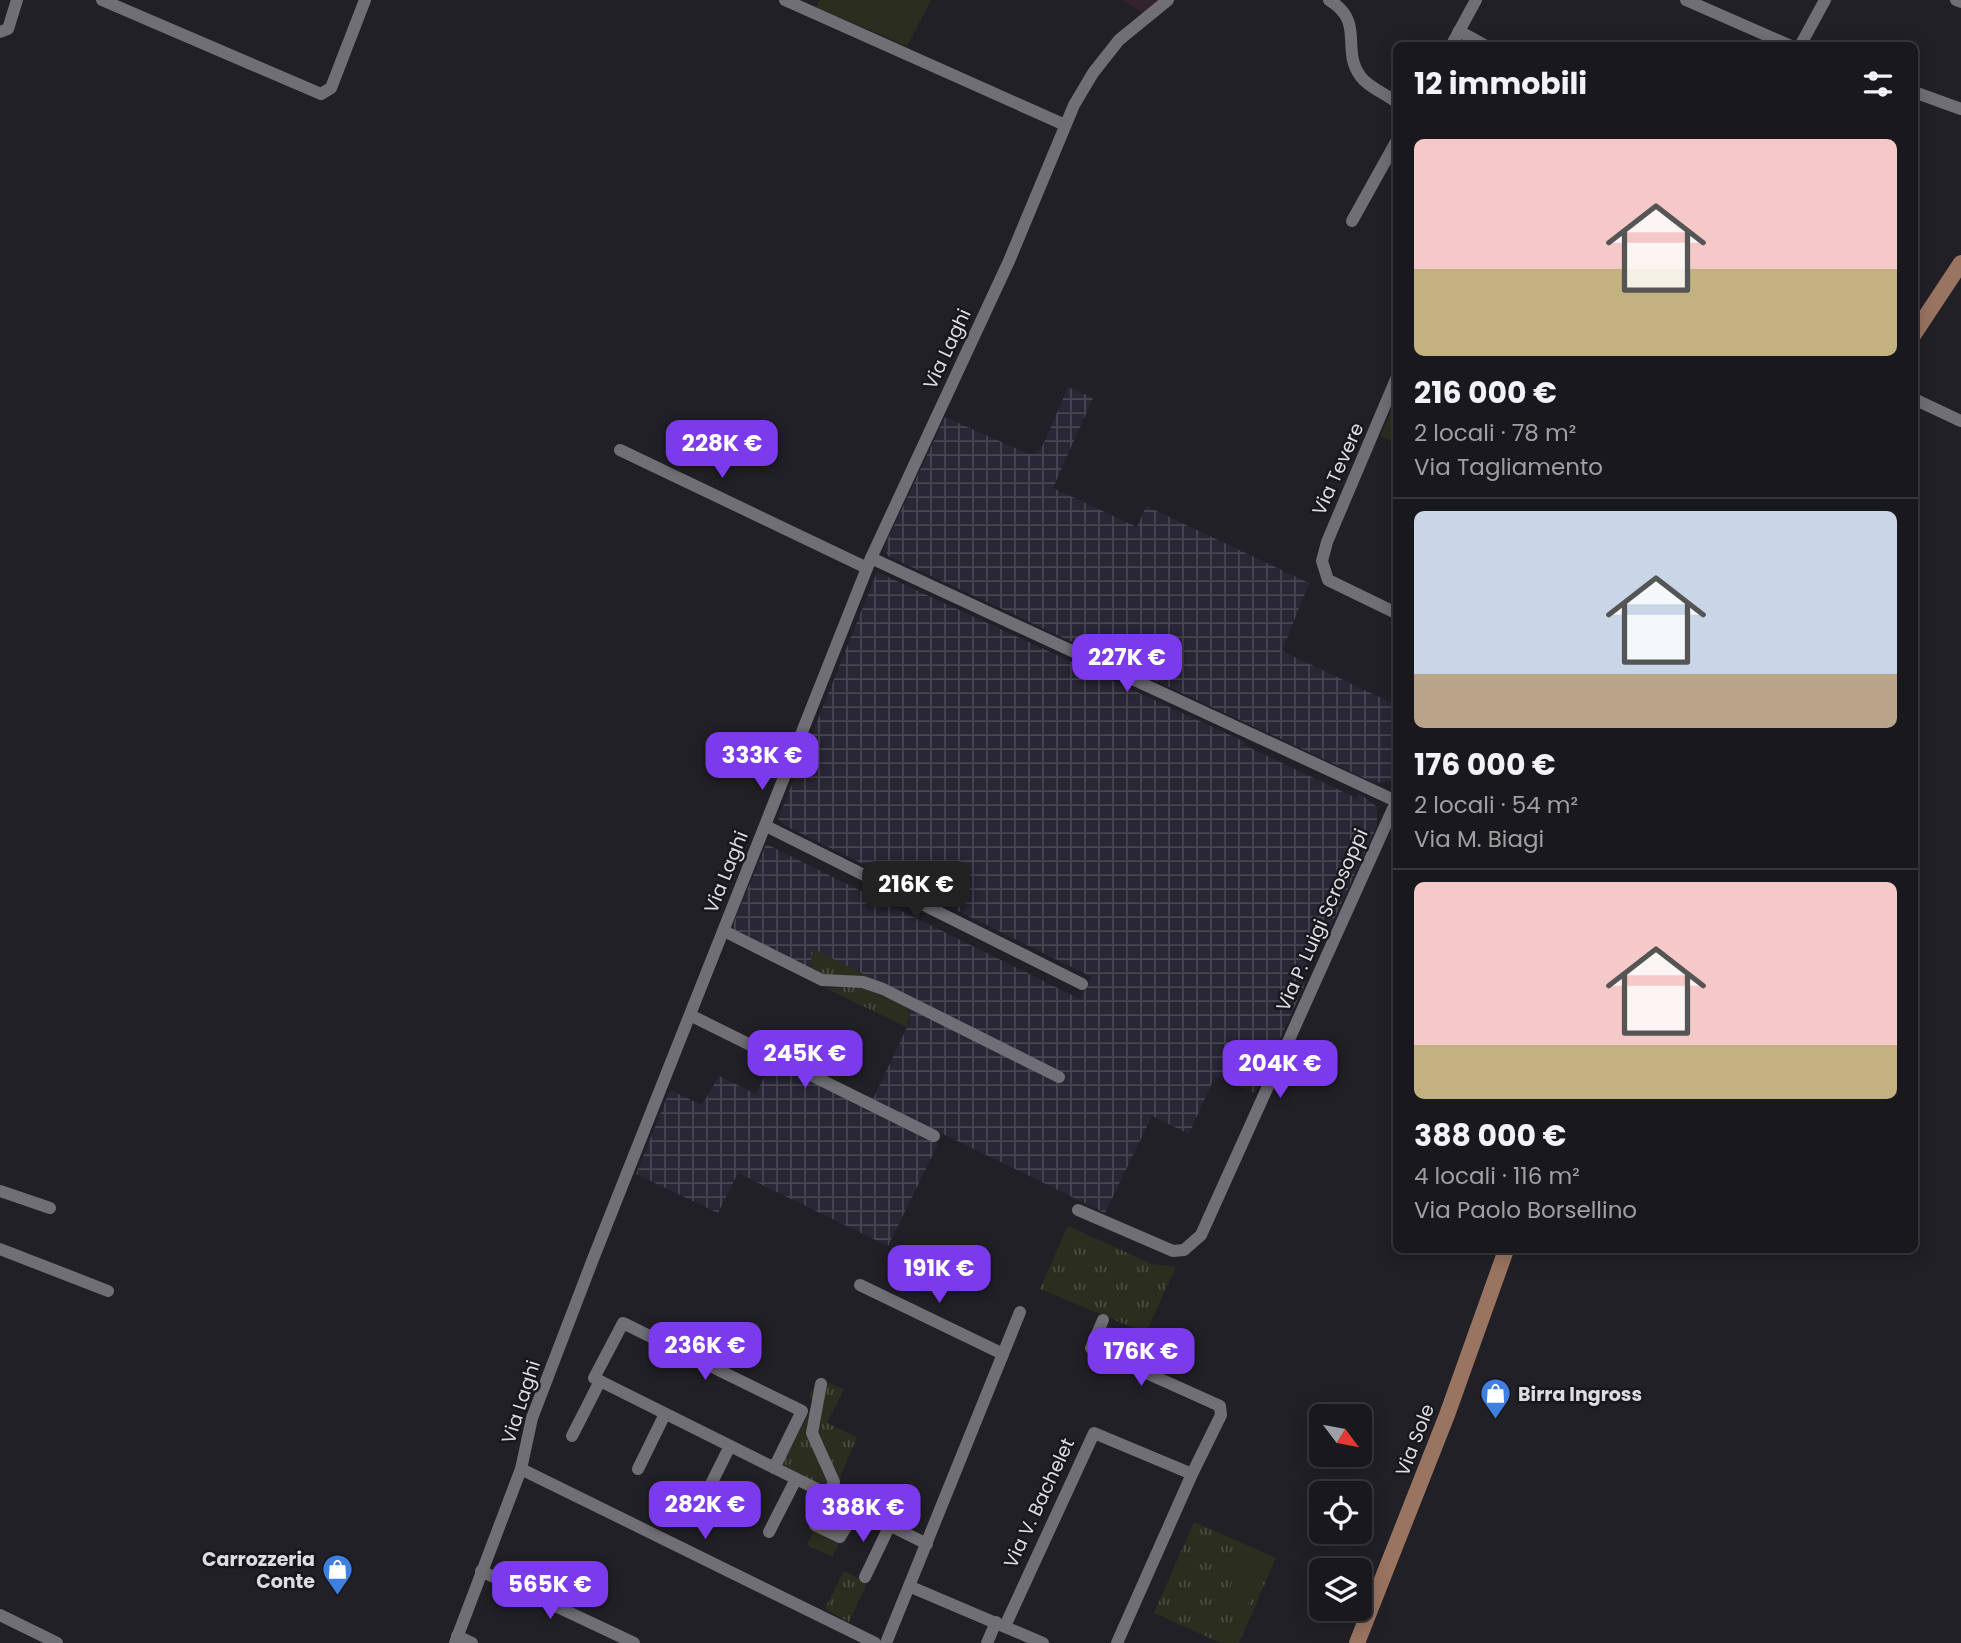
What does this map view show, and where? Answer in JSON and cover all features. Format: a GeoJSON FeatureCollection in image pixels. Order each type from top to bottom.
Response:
{"type":"FeatureCollection","features":[{"type":"Feature","properties":{"kind":"main road"},"geometry":{"type":"LineString","coordinates":[[1918,328],[1961,263]]}},
{"type":"Feature","properties":{"kind":"main road","name":"Via Sole"},"geometry":{"type":"LineString","coordinates":[[1357,1643],[1443,1426],[1505,1253]]}},
{"type":"Feature","properties":{"kind":"street"},"geometry":{"type":"LineString","coordinates":[[0,32],[8,29],[17,0]]}},
{"type":"Feature","properties":{"kind":"street"},"geometry":{"type":"LineString","coordinates":[[102,0],[314,92],[327,93],[365,0]]}},
{"type":"Feature","properties":{"kind":"street"},"geometry":{"type":"LineString","coordinates":[[785,0],[1065,125]]}},
{"type":"Feature","properties":{"kind":"street","name":"Via Laghi"},"geometry":{"type":"LineString","coordinates":[[456,1640],[521,1469],[532,1418],[869,563],[1009,261],[1065,125],[1093,73],[1119,40],[1168,0]]}},
{"type":"Feature","properties":{"kind":"street"},"geometry":{"type":"LineString","coordinates":[[1329,0],[1344,9],[1348,18],[1355,66],[1362,79],[1393,100]]}},
{"type":"Feature","properties":{"kind":"street"},"geometry":{"type":"LineString","coordinates":[[1453,42],[1476,0]]}},
{"type":"Feature","properties":{"kind":"street"},"geometry":{"type":"LineString","coordinates":[[1686,0],[1782,42]]}},
{"type":"Feature","properties":{"kind":"street"},"geometry":{"type":"LineString","coordinates":[[1802,42],[1825,0]]}},
{"type":"Feature","properties":{"kind":"street"},"geometry":{"type":"LineString","coordinates":[[1956,0],[1961,2]]}},
{"type":"Feature","properties":{"kind":"street"},"geometry":{"type":"LineString","coordinates":[[1459,31],[1479,42]]}},
{"type":"Feature","properties":{"kind":"street"},"geometry":{"type":"LineString","coordinates":[[1918,93],[1961,109]]}},
{"type":"Feature","properties":{"kind":"street"},"geometry":{"type":"LineString","coordinates":[[1352,221],[1393,147]]}},
{"type":"Feature","properties":{"kind":"street","name":"Via Tevere"},"geometry":{"type":"LineString","coordinates":[[1393,387],[1327,542],[1322,561],[1326,576],[1338,586],[1393,612]]}},
{"type":"Feature","properties":{"kind":"street"},"geometry":{"type":"LineString","coordinates":[[1918,401],[1961,421]]}},
{"type":"Feature","properties":{"kind":"street"},"geometry":{"type":"LineString","coordinates":[[620,450],[1393,800]]}},
{"type":"Feature","properties":{"kind":"street","name":"Via P. Luigi Scrosoppi"},"geometry":{"type":"LineString","coordinates":[[1078,1210],[1173,1251],[1184,1250],[1201,1235],[1393,808]]}},
{"type":"Feature","properties":{"kind":"street"},"geometry":{"type":"LineString","coordinates":[[766,826],[1082,984]]}},
{"type":"Feature","properties":{"kind":"street"},"geometry":{"type":"LineString","coordinates":[[723,931],[822,980],[863,982],[883,989],[1059,1077]]}},
{"type":"Feature","properties":{"kind":"street"},"geometry":{"type":"LineString","coordinates":[[690,1016],[934,1136]]}},
{"type":"Feature","properties":{"kind":"street"},"geometry":{"type":"LineString","coordinates":[[0,1191],[50,1208]]}},
{"type":"Feature","properties":{"kind":"street"},"geometry":{"type":"LineString","coordinates":[[0,1249],[108,1292]]}},
{"type":"Feature","properties":{"kind":"street"},"geometry":{"type":"LineString","coordinates":[[860,1285],[1003,1354]]}},
{"type":"Feature","properties":{"kind":"street"},"geometry":{"type":"LineString","coordinates":[[886,1643],[911,1587],[1020,1312]]}},
{"type":"Feature","properties":{"kind":"street"},"geometry":{"type":"LineString","coordinates":[[1103,1320],[1091,1348],[1220,1406],[1221,1415],[1117,1643]]}},
{"type":"Feature","properties":{"kind":"street"},"geometry":{"type":"LineString","coordinates":[[774,1468],[802,1411],[623,1323],[594,1378],[665,1414],[927,1544]]}},
{"type":"Feature","properties":{"kind":"street"},"geometry":{"type":"LineString","coordinates":[[572,1436],[600,1381]]}},
{"type":"Feature","properties":{"kind":"street"},"geometry":{"type":"LineString","coordinates":[[821,1384],[811,1426],[814,1440],[834,1482],[816,1525],[840,1538],[856,1509]]}},
{"type":"Feature","properties":{"kind":"street"},"geometry":{"type":"LineString","coordinates":[[638,1469],[665,1414]]}},
{"type":"Feature","properties":{"kind":"street","name":"Via V. Bachelet"},"geometry":{"type":"LineString","coordinates":[[1000,1624],[1094,1433],[1192,1474]]}},
{"type":"Feature","properties":{"kind":"street"},"geometry":{"type":"LineString","coordinates":[[703,1500],[730,1446]]}},
{"type":"Feature","properties":{"kind":"street"},"geometry":{"type":"LineString","coordinates":[[521,1469],[874,1643]]}},
{"type":"Feature","properties":{"kind":"street"},"geometry":{"type":"LineString","coordinates":[[769,1532],[796,1479]]}},
{"type":"Feature","properties":{"kind":"street"},"geometry":{"type":"LineString","coordinates":[[865,1577],[890,1525]]}},
{"type":"Feature","properties":{"kind":"street"},"geometry":{"type":"LineString","coordinates":[[481,1571],[634,1643]]}},
{"type":"Feature","properties":{"kind":"street"},"geometry":{"type":"LineString","coordinates":[[911,1587],[1043,1643]]}},
{"type":"Feature","properties":{"kind":"street"},"geometry":{"type":"LineString","coordinates":[[0,1615],[57,1643]]}},
{"type":"Feature","properties":{"kind":"street"},"geometry":{"type":"LineString","coordinates":[[987,1643],[1000,1624]]}},
{"type":"Feature","properties":{"kind":"street"},"geometry":{"type":"LineString","coordinates":[[456,1640],[472,1643]]}},
{"type":"Feature","properties":{"kind":"shaded area"},"geometry":{"type":"Polygon","coordinates":[[[1122,0],[1163,0],[1145,14],[1122,0]]]}},
{"type":"Feature","properties":{"kind":"shaded area"},"geometry":{"type":"Polygon","coordinates":[[[1068,387],[1093,398],[1053,488],[1137,527],[1146,506],[1309,583],[1282,651],[1393,704],[1393,781],[1375,783],[888,556],[884,547],[945,417],[1029,454],[1042,447],[1068,387]]]}},
{"type":"Feature","properties":{"kind":"shaded area"},"geometry":{"type":"Polygon","coordinates":[[[877,572],[1245,742],[1244,745],[1356,798],[1359,793],[1377,807],[1377,826],[1326,937],[1319,934],[1300,976],[1307,980],[1255,1093],[1215,1076],[1189,1134],[1152,1116],[1105,1213],[865,1096],[874,1097],[910,1021],[908,1009],[966,1034],[811,948],[812,971],[735,932],[732,927],[766,844],[1080,999],[1092,977],[784,825],[778,819],[877,572]]]}},
{"type":"Feature","properties":{"kind":"shaded area"},"geometry":{"type":"Polygon","coordinates":[[[772,1061],[938,1144],[888,1246],[738,1173],[718,1213],[636,1174],[670,1090],[702,1105],[719,1076],[756,1094],[772,1061]]]}},
{"type":"Feature","properties":{"kind":"green space"},"geometry":{"type":"Polygon","coordinates":[[[820,0],[931,0],[907,46],[816,7],[820,0]]]}},
{"type":"Feature","properties":{"kind":"green space"},"geometry":{"type":"Polygon","coordinates":[[[1393,406],[1393,442],[1380,436],[1393,406]]]}},
{"type":"Feature","properties":{"kind":"green space"},"geometry":{"type":"Polygon","coordinates":[[[811,948],[878,981],[827,977],[812,971],[811,948]]]}},
{"type":"Feature","properties":{"kind":"green space"},"geometry":{"type":"Polygon","coordinates":[[[860,987],[904,1005],[910,1015],[907,1027],[825,988],[860,987]]]}},
{"type":"Feature","properties":{"kind":"green space"},"geometry":{"type":"Polygon","coordinates":[[[1068,1226],[1152,1264],[1176,1267],[1146,1333],[1040,1289],[1068,1226]]]}},
{"type":"Feature","properties":{"kind":"green space"},"geometry":{"type":"Polygon","coordinates":[[[1107,1326],[1128,1334],[1119,1355],[1100,1345],[1107,1326]]]}},
{"type":"Feature","properties":{"kind":"green space"},"geometry":{"type":"Polygon","coordinates":[[[818,1379],[844,1389],[827,1423],[857,1437],[834,1491],[777,1463],[790,1449],[815,1401],[809,1397],[818,1379]]]}},
{"type":"Feature","properties":{"kind":"green space"},"geometry":{"type":"Polygon","coordinates":[[[825,1507],[851,1519],[832,1557],[807,1545],[825,1507]]]}},
{"type":"Feature","properties":{"kind":"green space"},"geometry":{"type":"Polygon","coordinates":[[[1194,1522],[1276,1558],[1239,1643],[1221,1643],[1154,1613],[1194,1522]]]}},
{"type":"Feature","properties":{"kind":"green space"},"geometry":{"type":"Polygon","coordinates":[[[1244,1555],[1266,1564],[1246,1608],[1225,1598],[1244,1555]]]}},
{"type":"Feature","properties":{"kind":"green space"},"geometry":{"type":"Polygon","coordinates":[[[844,1571],[867,1583],[849,1622],[825,1609],[844,1571]]]}},
{"type":"Feature","properties":{"kind":"place","name":"Birra Ingross"},"geometry":{"type":"Point","coordinates":[1495,1421]}},
{"type":"Feature","properties":{"kind":"place","name":"Carrozzeria Conte"},"geometry":{"type":"Point","coordinates":[338,1597]}}]}
